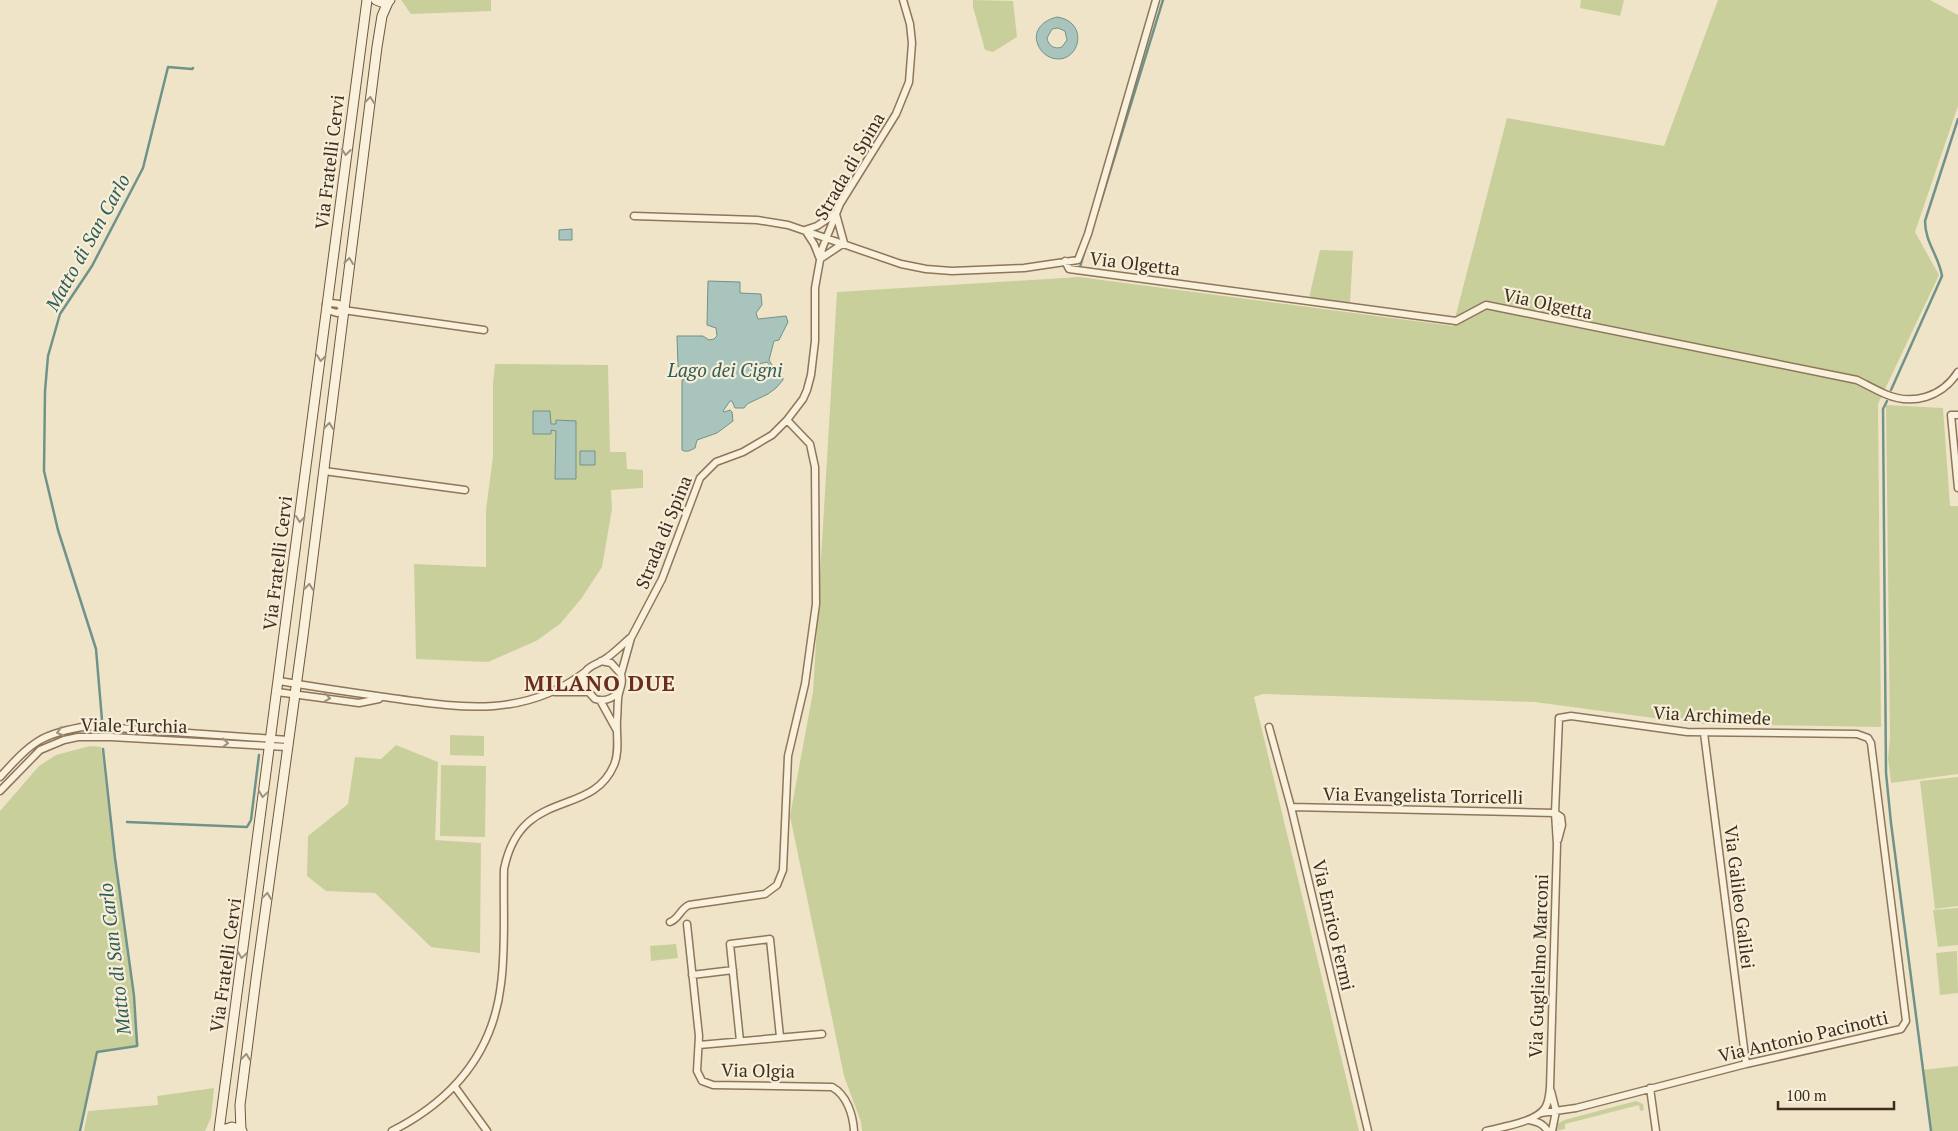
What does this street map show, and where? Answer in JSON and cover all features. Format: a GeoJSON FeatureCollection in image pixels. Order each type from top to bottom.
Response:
{"type":"FeatureCollection","features":[{"type":"Feature","properties":{"kind":"street","name":"Via Fratelli Cervi"},"geometry":{"type":"LineString","coordinates":[[220,1131],[367,0]]}},
{"type":"Feature","properties":{"kind":"street"},"geometry":{"type":"LineString","coordinates":[[376,0],[381,2],[390,0]]}},
{"type":"Feature","properties":{"kind":"street","name":"Via Fratelli Cervi"},"geometry":{"type":"LineString","coordinates":[[242,1131],[240,1120],[241,1096],[324,471],[377,47],[382,16],[390,0]]}},
{"type":"Feature","properties":{"kind":"street","name":"Strada di Spina"},"geometry":{"type":"LineString","coordinates":[[631,638],[662,579],[700,478],[716,462],[743,452],[776,432],[803,399],[811,375],[815,341],[815,288],[826,237],[836,214],[896,114],[906,91],[910,75],[912,43],[910,24],[903,0]]}},
{"type":"Feature","properties":{"kind":"street"},"geometry":{"type":"LineString","coordinates":[[634,216],[757,220],[788,225],[901,264],[926,269],[952,271],[1024,268],[1078,260],[1088,234],[1156,0]]}},
{"type":"Feature","properties":{"kind":"street"},"geometry":{"type":"LineString","coordinates":[[805,230],[817,226],[836,214],[844,243]]}},
{"type":"Feature","properties":{"kind":"street"},"geometry":{"type":"LineString","coordinates":[[805,230],[814,244],[820,259],[844,243]]}},
{"type":"Feature","properties":{"kind":"street","name":"Via Olgetta"},"geometry":{"type":"LineString","coordinates":[[1065,261],[1069,269],[1456,321],[1486,305],[1857,380],[1885,394],[1906,399],[1928,397],[1938,392],[1946,387],[1958,372]]}},
{"type":"Feature","properties":{"kind":"street"},"geometry":{"type":"LineString","coordinates":[[327,307],[331,303],[339,304],[343,310],[484,330]]}},
{"type":"Feature","properties":{"kind":"street"},"geometry":{"type":"LineString","coordinates":[[1958,415],[1951,415],[1958,488]]}},
{"type":"Feature","properties":{"kind":"street"},"geometry":{"type":"LineString","coordinates":[[670,922],[677,918],[683,908],[689,905],[765,894],[777,885],[783,870],[788,756],[805,684],[816,604],[815,467],[810,444],[787,420]]}},
{"type":"Feature","properties":{"kind":"street"},"geometry":{"type":"LineString","coordinates":[[324,471],[465,490]]}},
{"type":"Feature","properties":{"kind":"street"},"geometry":{"type":"LineString","coordinates":[[554,692],[585,672],[592,665],[602,661],[631,638]]}},
{"type":"Feature","properties":{"kind":"street"},"geometry":{"type":"LineString","coordinates":[[392,1131],[424,1112],[455,1087],[469,1069],[489,1031],[498,999],[502,974],[504,869],[511,844],[522,828],[537,815],[590,792],[601,785],[610,773],[616,758],[621,674],[631,638]]}},
{"type":"Feature","properties":{"kind":"street"},"geometry":{"type":"LineString","coordinates":[[602,661],[611,663],[621,674]]}},
{"type":"Feature","properties":{"kind":"street"},"geometry":{"type":"LineString","coordinates":[[585,672],[584,684],[590,696],[600,700],[607,700],[619,692]]}},
{"type":"Feature","properties":{"kind":"street"},"geometry":{"type":"LineString","coordinates":[[279,681],[473,708],[508,705],[554,692],[587,692]]}},
{"type":"Feature","properties":{"kind":"street"},"geometry":{"type":"LineString","coordinates":[[277,692],[359,703],[386,697]]}},
{"type":"Feature","properties":{"kind":"street"},"geometry":{"type":"LineString","coordinates":[[600,700],[617,730]]}},
{"type":"Feature","properties":{"kind":"street","name":"Via Archimede"},"geometry":{"type":"LineString","coordinates":[[1558,723],[1560,718],[1571,716],[1687,732],[1857,734],[1868,738]]}},
{"type":"Feature","properties":{"kind":"street","name":"Via Guglielmo Marconi"},"geometry":{"type":"LineString","coordinates":[[1541,1112],[1548,1102],[1550,1088],[1557,844],[1555,812],[1558,723]]}},
{"type":"Feature","properties":{"kind":"street","name":"Viale Turchia"},"geometry":{"type":"LineString","coordinates":[[0,777],[26,749],[36,742],[61,731],[89,726],[288,744]]}},
{"type":"Feature","properties":{"kind":"street","name":"Via Enrico Fermi"},"geometry":{"type":"LineString","coordinates":[[1269,727],[1291,808],[1368,1131]]}},
{"type":"Feature","properties":{"kind":"street","name":"Via Galileo Galilei"},"geometry":{"type":"LineString","coordinates":[[1704,733],[1746,1064]]}},
{"type":"Feature","properties":{"kind":"street","name":"Viale Turchia"},"geometry":{"type":"LineString","coordinates":[[0,792],[40,750],[64,740],[98,736],[270,742]]}},
{"type":"Feature","properties":{"kind":"street","name":"Via Antonio Pacinotti"},"geometry":{"type":"LineString","coordinates":[[1541,1112],[1556,1111],[1746,1064],[1901,1029],[1906,1021],[1872,743],[1868,738]]}},
{"type":"Feature","properties":{"kind":"street","name":"Via Evangelista Torricelli"},"geometry":{"type":"LineString","coordinates":[[1291,808],[1555,812]]}},
{"type":"Feature","properties":{"kind":"street","name":"Via Olgia"},"geometry":{"type":"LineString","coordinates":[[687,924],[699,1045],[696,1061],[700,1078],[705,1082],[713,1084],[832,1087],[841,1092],[846,1101],[854,1131]]}},
{"type":"Feature","properties":{"kind":"street"},"geometry":{"type":"LineString","coordinates":[[740,1041],[730,944],[770,940],[780,1037]]}},
{"type":"Feature","properties":{"kind":"street"},"geometry":{"type":"LineString","coordinates":[[692,975],[733,970]]}},
{"type":"Feature","properties":{"kind":"street"},"geometry":{"type":"LineString","coordinates":[[699,1045],[822,1034]]}},
{"type":"Feature","properties":{"kind":"street"},"geometry":{"type":"LineString","coordinates":[[455,1087],[487,1131]]}},
{"type":"Feature","properties":{"kind":"street","name":"Via Guglielmo Marconi"},"geometry":{"type":"LineString","coordinates":[[1550,1088],[1556,1111],[1552,1131]]}},
{"type":"Feature","properties":{"kind":"street"},"geometry":{"type":"LineString","coordinates":[[1650,1088],[1656,1131]]}},
{"type":"Feature","properties":{"kind":"street"},"geometry":{"type":"LineString","coordinates":[[1486,1131],[1528,1120],[1541,1112]]}},
{"type":"Feature","properties":{"kind":"street"},"geometry":{"type":"LineString","coordinates":[[1528,1120],[1539,1122],[1548,1131]]}},
{"type":"Feature","properties":{"kind":"street"},"geometry":{"type":"LineString","coordinates":[[220,1131],[232,1127],[242,1131]]}},
{"type":"Feature","properties":{"kind":"green space"},"geometry":{"type":"Polygon","coordinates":[[[401,0],[491,0],[491,11],[411,14],[401,0]]]}},
{"type":"Feature","properties":{"kind":"green space"},"geometry":{"type":"Polygon","coordinates":[[[973,0],[1013,1],[1017,37],[993,52],[985,50],[973,7],[973,0]]]}},
{"type":"Feature","properties":{"kind":"green space"},"geometry":{"type":"Polygon","coordinates":[[[1581,0],[1624,0],[1620,16],[1580,8],[1581,0]]]}},
{"type":"Feature","properties":{"kind":"green space"},"geometry":{"type":"Polygon","coordinates":[[[1718,0],[1930,0],[1958,15],[1958,106],[1915,232],[1939,275],[1878,404],[1881,727],[1698,724],[1535,702],[1263,694],[1254,697],[1359,1131],[862,1131],[861,1122],[844,1076],[790,816],[813,692],[837,292],[1079,277],[1453,326],[1507,118],[1664,146],[1718,0]]]}},
{"type":"Feature","properties":{"kind":"green space"},"geometry":{"type":"Polygon","coordinates":[[[1320,250],[1353,251],[1350,304],[1309,298],[1320,250]]]}},
{"type":"Feature","properties":{"kind":"green space"},"geometry":{"type":"Polygon","coordinates":[[[495,364],[608,365],[610,452],[626,452],[627,469],[643,470],[643,488],[611,490],[612,509],[602,567],[581,599],[560,624],[536,641],[488,662],[416,659],[414,564],[486,567],[486,510],[493,456],[493,383],[495,364]]]}},
{"type":"Feature","properties":{"kind":"green space"},"geometry":{"type":"Polygon","coordinates":[[[1886,405],[1943,408],[1950,506],[1958,506],[1958,774],[1891,783],[1888,758],[1890,738],[1886,405]]]}},
{"type":"Feature","properties":{"kind":"green space"},"geometry":{"type":"Polygon","coordinates":[[[450,735],[484,736],[484,756],[450,755],[450,735]]]}},
{"type":"Feature","properties":{"kind":"green space"},"geometry":{"type":"Polygon","coordinates":[[[396,745],[438,762],[435,840],[481,843],[480,953],[431,947],[375,893],[326,891],[307,876],[308,836],[348,804],[355,757],[381,759],[396,745]]]}},
{"type":"Feature","properties":{"kind":"green space"},"geometry":{"type":"Polygon","coordinates":[[[90,746],[101,747],[139,1046],[97,1051],[79,1131],[0,1131],[0,811],[39,766],[56,755],[90,746]]]}},
{"type":"Feature","properties":{"kind":"green space"},"geometry":{"type":"Polygon","coordinates":[[[441,765],[486,766],[485,837],[440,836],[441,765]]]}},
{"type":"Feature","properties":{"kind":"green space"},"geometry":{"type":"Polygon","coordinates":[[[1958,777],[1958,906],[1935,909],[1920,781],[1958,777]]]}},
{"type":"Feature","properties":{"kind":"green space"},"geometry":{"type":"Polygon","coordinates":[[[1958,908],[1958,945],[1938,947],[1933,910],[1958,908]]]}},
{"type":"Feature","properties":{"kind":"green space"},"geometry":{"type":"Polygon","coordinates":[[[676,944],[678,958],[651,961],[650,946],[676,944]]]}},
{"type":"Feature","properties":{"kind":"green space"},"geometry":{"type":"Polygon","coordinates":[[[1957,951],[1958,993],[1940,995],[1936,953],[1957,951]]]}},
{"type":"Feature","properties":{"kind":"green space"},"geometry":{"type":"Polygon","coordinates":[[[1958,1066],[1958,1131],[1931,1131],[1922,1070],[1958,1066]]]}},
{"type":"Feature","properties":{"kind":"green space"},"geometry":{"type":"Polygon","coordinates":[[[214,1088],[211,1118],[205,1131],[84,1131],[88,1111],[158,1105],[157,1096],[214,1088]]]}},
{"type":"Feature","properties":{"kind":"green space"},"geometry":{"type":"Polygon","coordinates":[[[1636,1101],[1643,1104],[1644,1110],[1640,1111],[1639,1105],[1565,1124],[1565,1129],[1556,1131],[1557,1124],[1564,1120],[1636,1101]]]}},
{"type":"Feature","properties":{"kind":"water"},"geometry":{"type":"Polygon","coordinates":[[[1057,17],[1068,21],[1074,27],[1077,34],[1074,50],[1069,56],[1061,59],[1052,58],[1042,52],[1037,40],[1036,35],[1040,27],[1052,18],[1057,17]],[[1058,28],[1052,29],[1047,38],[1050,45],[1056,48],[1062,47],[1067,40],[1065,31],[1058,28]]]}},
{"type":"Feature","properties":{"kind":"water"},"geometry":{"type":"Polygon","coordinates":[[[572,229],[572,240],[559,240],[559,230],[572,229]]]}},
{"type":"Feature","properties":{"kind":"water","name":"Lago dei Cigni"},"geometry":{"type":"Polygon","coordinates":[[[708,281],[740,282],[740,293],[761,294],[762,305],[756,313],[758,319],[786,316],[788,322],[779,340],[774,341],[769,360],[772,365],[782,371],[783,380],[768,394],[747,404],[744,408],[735,408],[732,401],[730,401],[723,411],[730,410],[732,412],[733,421],[717,433],[697,440],[695,448],[686,451],[682,450],[682,380],[687,379],[687,367],[678,367],[677,336],[703,336],[709,340],[714,339],[717,336],[716,328],[707,325],[708,281]],[[767,362],[759,364],[757,371],[759,378],[762,380],[776,373],[767,362]]]}},
{"type":"Feature","properties":{"kind":"water"},"geometry":{"type":"Polygon","coordinates":[[[533,411],[550,411],[551,424],[556,424],[556,420],[576,421],[576,479],[555,479],[556,431],[551,430],[551,434],[533,434],[533,411]]]}},
{"type":"Feature","properties":{"kind":"water"},"geometry":{"type":"Polygon","coordinates":[[[580,451],[595,451],[595,465],[580,465],[580,451]]]}},
{"type":"Feature","properties":{"kind":"waterway"},"geometry":{"type":"LineString","coordinates":[[1098,211],[1163,0]]}},
{"type":"Feature","properties":{"kind":"waterway","name":"Matto di San Carlo"},"geometry":{"type":"LineString","coordinates":[[102,720],[96,649],[58,530],[44,471],[45,391],[48,356],[60,314],[92,266],[143,168],[168,67],[193,68]]}},
{"type":"Feature","properties":{"kind":"waterway"},"geometry":{"type":"LineString","coordinates":[[1891,390],[1942,276],[1927,236],[1925,221],[1958,119]]}},
{"type":"Feature","properties":{"kind":"waterway"},"geometry":{"type":"LineString","coordinates":[[1080,267],[1085,250]]}},
{"type":"Feature","properties":{"kind":"waterway"},"geometry":{"type":"LineString","coordinates":[[1887,401],[1883,409],[1886,773],[1931,1131]]}},
{"type":"Feature","properties":{"kind":"waterway","name":"Matto di San Carlo"},"geometry":{"type":"LineString","coordinates":[[80,1131],[97,1052],[137,1046],[134,996],[115,858],[103,749]]}},
{"type":"Feature","properties":{"kind":"waterway"},"geometry":{"type":"LineString","coordinates":[[127,822],[247,827],[251,820],[259,755]]}},
{"type":"Feature","properties":{"kind":"district","name":"MILANO DUE"},"geometry":{"type":"Point","coordinates":[600,682]}}]}
